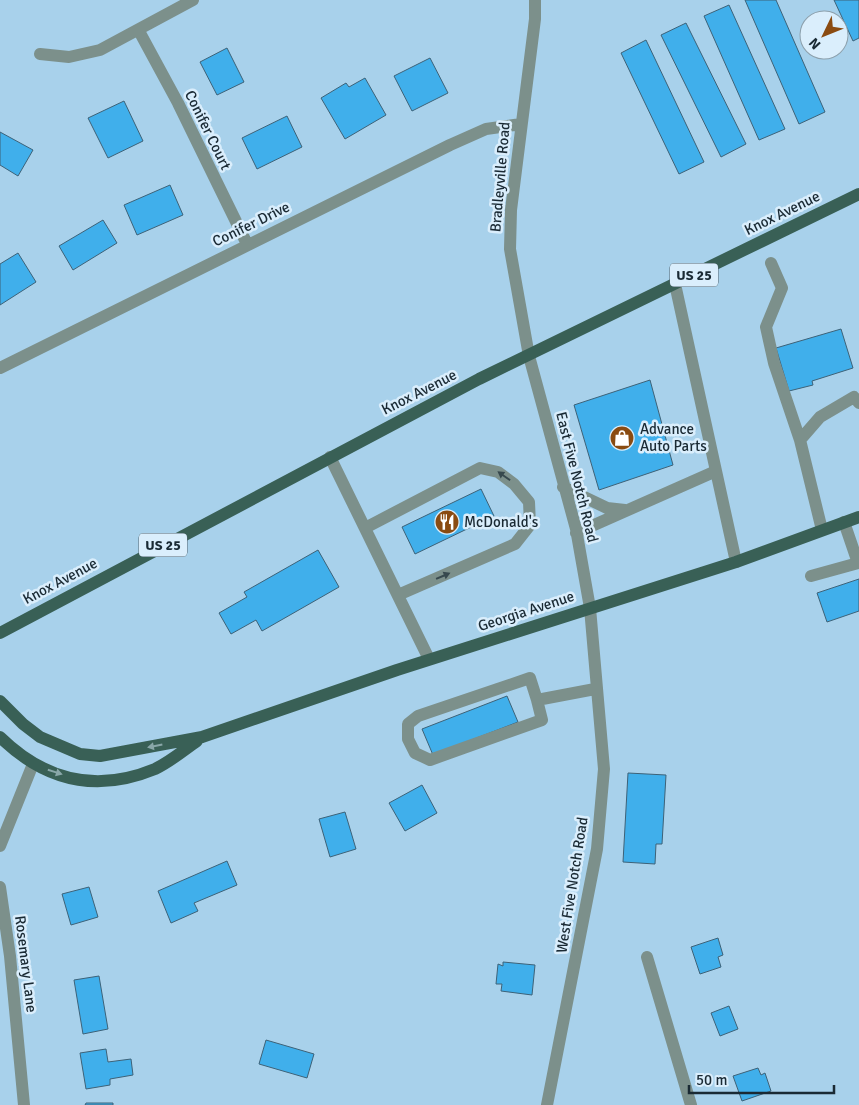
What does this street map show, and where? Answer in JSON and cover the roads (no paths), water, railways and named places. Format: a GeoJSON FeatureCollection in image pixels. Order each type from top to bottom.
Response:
{"type":"FeatureCollection","features":[{"type":"Feature","properties":{"kind":"main road","name":"Knox Avenue"},"geometry":{"type":"LineString","coordinates":[[0,633],[479,379],[859,194]]}},
{"type":"Feature","properties":{"kind":"main road","name":"Georgia Avenue"},"geometry":{"type":"LineString","coordinates":[[0,701],[23,724],[40,737],[80,754],[100,756],[202,737],[429,659],[736,562],[859,517]]}},
{"type":"Feature","properties":{"kind":"main road","name":"Georgia Avenue"},"geometry":{"type":"LineString","coordinates":[[0,738],[33,764],[83,781],[98,783],[123,780],[157,768],[202,737]]}},
{"type":"Feature","properties":{"kind":"street"},"geometry":{"type":"LineString","coordinates":[[40,54],[69,57],[85,55],[100,50],[139,31],[193,0]]}},
{"type":"Feature","properties":{"kind":"street","name":"Bradleyville Road"},"geometry":{"type":"LineString","coordinates":[[529,356],[510,249],[510,210],[535,19],[535,0]]}},
{"type":"Feature","properties":{"kind":"street","name":"Conifer Court"},"geometry":{"type":"LineString","coordinates":[[139,31],[178,103],[247,244]]}},
{"type":"Feature","properties":{"kind":"street","name":"Conifer Drive"},"geometry":{"type":"LineString","coordinates":[[0,368],[247,244],[459,141],[486,129],[521,124]]}},
{"type":"Feature","properties":{"kind":"street"},"geometry":{"type":"LineString","coordinates":[[771,263],[782,288],[766,327],[774,364],[800,440],[822,530]]}},
{"type":"Feature","properties":{"kind":"street"},"geometry":{"type":"LineString","coordinates":[[675,284],[736,562]]}},
{"type":"Feature","properties":{"kind":"street","name":"East Five Notch Road"},"geometry":{"type":"LineString","coordinates":[[529,356],[576,533],[590,608]]}},
{"type":"Feature","properties":{"kind":"street"},"geometry":{"type":"LineString","coordinates":[[800,440],[820,417],[854,397],[859,403]]}},
{"type":"Feature","properties":{"kind":"street"},"geometry":{"type":"LineString","coordinates":[[330,457],[429,659]]}},
{"type":"Feature","properties":{"kind":"street"},"geometry":{"type":"LineString","coordinates":[[365,528],[480,468],[498,472],[514,484],[529,502],[530,525],[516,544],[398,595]]}},
{"type":"Feature","properties":{"kind":"street"},"geometry":{"type":"LineString","coordinates":[[576,533],[716,471]]}},
{"type":"Feature","properties":{"kind":"street"},"geometry":{"type":"LineString","coordinates":[[563,487],[607,508],[625,510]]}},
{"type":"Feature","properties":{"kind":"street"},"geometry":{"type":"LineString","coordinates":[[811,576],[858,563],[844,522]]}},
{"type":"Feature","properties":{"kind":"street","name":"West Five Notch Road"},"geometry":{"type":"LineString","coordinates":[[547,1105],[597,849],[604,769],[595,689],[590,608]]}},
{"type":"Feature","properties":{"kind":"street"},"geometry":{"type":"LineString","coordinates":[[530,678],[537,700],[542,720],[430,760],[415,753],[408,739],[408,724],[418,716],[530,678]]}},
{"type":"Feature","properties":{"kind":"street"},"geometry":{"type":"LineString","coordinates":[[537,700],[595,689]]}},
{"type":"Feature","properties":{"kind":"street"},"geometry":{"type":"LineString","coordinates":[[0,846],[33,764]]}},
{"type":"Feature","properties":{"kind":"street","name":"Rosemary Lane"},"geometry":{"type":"LineString","coordinates":[[0,887],[10,956],[24,1105]]}},
{"type":"Feature","properties":{"kind":"street"},"geometry":{"type":"LineString","coordinates":[[646,957],[691,1105]]}},
{"type":"Feature","properties":{"kind":"place","name":"Advance Auto Parts"},"geometry":{"type":"Point","coordinates":[622,438]}},
{"type":"Feature","properties":{"kind":"place","name":"McDonald's"},"geometry":{"type":"Point","coordinates":[447,522]}}]}
